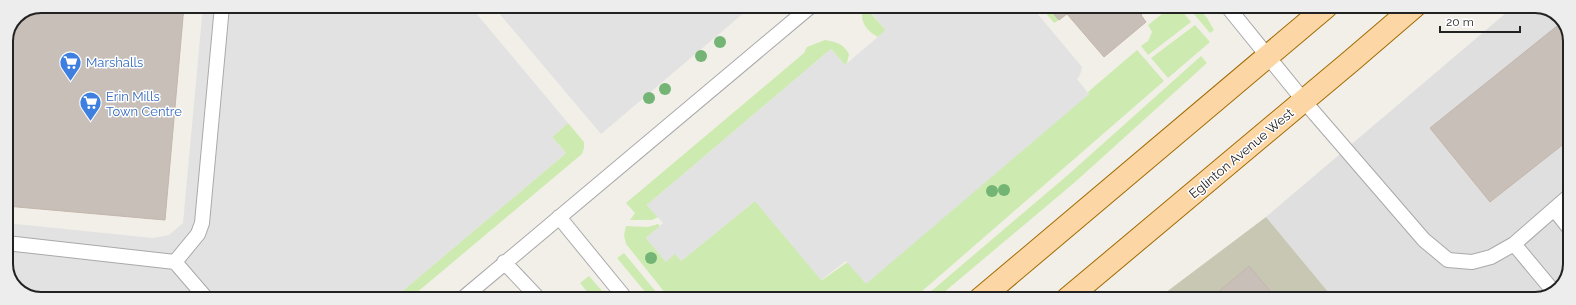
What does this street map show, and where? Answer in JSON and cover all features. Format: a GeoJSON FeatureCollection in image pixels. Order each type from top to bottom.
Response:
{"type":"FeatureCollection","features":[{"type":"Feature","properties":{"kind":"main road"},"geometry":{"type":"LineString","coordinates":[[988,292],[1318,13]]}},
{"type":"Feature","properties":{"kind":"main road","name":"Eglinton Avenue West"},"geometry":{"type":"LineString","coordinates":[[1075,292],[1407,13]]}},
{"type":"Feature","properties":{"kind":"lane"},"geometry":{"type":"LineString","coordinates":[[176,262],[198,234],[202,223],[221,13]]}},
{"type":"Feature","properties":{"kind":"lane"},"geometry":{"type":"LineString","coordinates":[[469,292],[803,13]]}},
{"type":"Feature","properties":{"kind":"lane"},"geometry":{"type":"LineString","coordinates":[[1233,13],[1304,101],[1424,240],[1448,260],[1472,262],[1491,257],[1514,244],[1563,202]]}},
{"type":"Feature","properties":{"kind":"lane"},"geometry":{"type":"LineString","coordinates":[[1554,209],[1563,220]]}},
{"type":"Feature","properties":{"kind":"lane"},"geometry":{"type":"LineString","coordinates":[[559,217],[620,292]]}},
{"type":"Feature","properties":{"kind":"lane"},"geometry":{"type":"LineString","coordinates":[[13,244],[176,262],[201,292]]}},
{"type":"Feature","properties":{"kind":"lane"},"geometry":{"type":"LineString","coordinates":[[1514,244],[1550,287]]}},
{"type":"Feature","properties":{"kind":"lane"},"geometry":{"type":"LineString","coordinates":[[504,262],[532,292]]}},
{"type":"Feature","properties":{"kind":"shaded area"},"geometry":{"type":"Polygon","coordinates":[[[202,13],[476,13],[568,123],[552,137],[566,153],[401,292],[41,292],[30,290],[18,280],[15,275],[13,266],[13,224],[153,238],[169,235],[183,223],[202,13]]]}},
{"type":"Feature","properties":{"kind":"shaded area"},"geometry":{"type":"Polygon","coordinates":[[[499,13],[744,13],[601,134],[499,13]]]}},
{"type":"Feature","properties":{"kind":"shaded area"},"geometry":{"type":"Polygon","coordinates":[[[1037,13],[1082,67],[1080,75],[1077,79],[1089,94],[866,284],[846,261],[821,280],[755,201],[681,261],[675,254],[666,262],[646,238],[663,223],[647,205],[831,49],[845,65],[886,30],[872,14],[1037,13]]]}},
{"type":"Feature","properties":{"kind":"shaded area"},"geometry":{"type":"Polygon","coordinates":[[[1506,13],[1544,14],[1558,25],[1563,39],[1563,264],[1561,275],[1555,284],[1549,288],[1544,291],[1535,292],[1328,292],[1266,217],[1506,13]]]}},
{"type":"Feature","properties":{"kind":"shaded area"},"geometry":{"type":"Polygon","coordinates":[[[1266,217],[1328,292],[1166,292],[1266,217]]]}},
{"type":"Feature","properties":{"kind":"green space"},"geometry":{"type":"Polygon","coordinates":[[[862,13],[874,13],[872,15],[886,30],[878,37],[874,35],[864,24],[862,13]]]}},
{"type":"Feature","properties":{"kind":"green space"},"geometry":{"type":"Polygon","coordinates":[[[1046,13],[1053,13],[1059,20],[1054,23],[1046,13]]]}},
{"type":"Feature","properties":{"kind":"green space"},"geometry":{"type":"Polygon","coordinates":[[[1163,13],[1184,13],[1191,22],[1148,55],[1141,46],[1148,41],[1152,32],[1148,25],[1163,13]]]}},
{"type":"Feature","properties":{"kind":"green space"},"geometry":{"type":"Polygon","coordinates":[[[1193,13],[1203,13],[1214,30],[1210,33],[1193,13]]]}},
{"type":"Feature","properties":{"kind":"green space"},"geometry":{"type":"Polygon","coordinates":[[[1195,25],[1210,42],[1168,78],[1151,58],[1195,25]]]}},
{"type":"Feature","properties":{"kind":"green space"},"geometry":{"type":"Polygon","coordinates":[[[825,40],[833,41],[847,50],[849,54],[845,65],[831,49],[647,205],[658,217],[652,220],[630,220],[635,213],[626,203],[804,53],[807,47],[825,40]]]}},
{"type":"Feature","properties":{"kind":"green space"},"geometry":{"type":"Polygon","coordinates":[[[1137,50],[1164,81],[921,292],[664,292],[626,244],[624,235],[626,226],[648,227],[658,224],[660,226],[646,238],[666,261],[675,253],[681,261],[755,201],[822,280],[1089,94],[1088,92],[1137,50]]]}},
{"type":"Feature","properties":{"kind":"green space"},"geometry":{"type":"Polygon","coordinates":[[[1201,56],[1207,63],[1074,183],[944,292],[930,292],[1069,174],[1201,56]]]}},
{"type":"Feature","properties":{"kind":"green space"},"geometry":{"type":"Polygon","coordinates":[[[568,123],[584,142],[582,154],[417,292],[401,292],[566,153],[552,137],[568,123]]]}},
{"type":"Feature","properties":{"kind":"green space"},"geometry":{"type":"Polygon","coordinates":[[[624,253],[656,292],[645,292],[617,258],[624,253]]]}},
{"type":"Feature","properties":{"kind":"green space"},"geometry":{"type":"Polygon","coordinates":[[[589,276],[603,292],[587,292],[580,283],[589,276]]]}},
{"type":"Feature","properties":{"kind":"building","name":"Erin Mills Town Centre"},"geometry":{"type":"Polygon","coordinates":[[[41,13],[183,13],[165,220],[13,207],[13,41],[15,30],[25,18],[30,15],[41,13]]]}},
{"type":"Feature","properties":{"kind":"building"},"geometry":{"type":"Polygon","coordinates":[[[1053,13],[1143,13],[1141,15],[1146,22],[1104,57],[1067,14],[1059,20],[1053,13]]]}},
{"type":"Feature","properties":{"kind":"building"},"geometry":{"type":"Polygon","coordinates":[[[1558,25],[1563,39],[1563,145],[1490,202],[1430,128],[1558,25]]]}},
{"type":"Feature","properties":{"kind":"building"},"geometry":{"type":"Polygon","coordinates":[[[1249,266],[1271,292],[1218,292],[1249,266]]]}},
{"type":"Feature","properties":{"kind":"place","name":"Marshalls"},"geometry":{"type":"Point","coordinates":[70,82]}},
{"type":"Feature","properties":{"kind":"place","name":"Erin Mills Town Centre"},"geometry":{"type":"Point","coordinates":[90,122]}}]}
